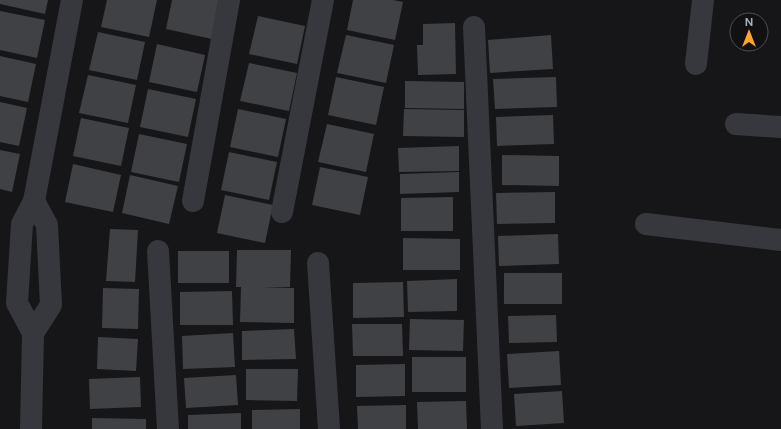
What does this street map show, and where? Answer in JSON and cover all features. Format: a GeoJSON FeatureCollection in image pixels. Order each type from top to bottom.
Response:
{"type":"FeatureCollection","features":[{"type":"Feature","properties":{"kind":"street"},"geometry":{"type":"LineString","coordinates":[[31,429],[33,333],[17,303],[22,224],[34,201],[72,0]]}},
{"type":"Feature","properties":{"kind":"street"},"geometry":{"type":"LineString","coordinates":[[193,201],[228,0]]}},
{"type":"Feature","properties":{"kind":"street"},"geometry":{"type":"LineString","coordinates":[[282,212],[323,0]]}},
{"type":"Feature","properties":{"kind":"street"},"geometry":{"type":"LineString","coordinates":[[696,64],[702,0]]}},
{"type":"Feature","properties":{"kind":"street"},"geometry":{"type":"LineString","coordinates":[[474,27],[492,429]]}},
{"type":"Feature","properties":{"kind":"street"},"geometry":{"type":"LineString","coordinates":[[736,124],[781,127]]}},
{"type":"Feature","properties":{"kind":"street"},"geometry":{"type":"LineString","coordinates":[[33,333],[51,305],[47,225],[34,201]]}},
{"type":"Feature","properties":{"kind":"street"},"geometry":{"type":"LineString","coordinates":[[646,224],[781,240]]}},
{"type":"Feature","properties":{"kind":"street"},"geometry":{"type":"LineString","coordinates":[[158,251],[168,429]]}},
{"type":"Feature","properties":{"kind":"street"},"geometry":{"type":"LineString","coordinates":[[318,263],[329,429]]}},
{"type":"Feature","properties":{"kind":"building"},"geometry":{"type":"Polygon","coordinates":[[[0,0],[48,0],[45,14],[0,4],[0,0]]]}},
{"type":"Feature","properties":{"kind":"building"},"geometry":{"type":"Polygon","coordinates":[[[107,0],[157,0],[149,37],[101,27],[107,0]]]}},
{"type":"Feature","properties":{"kind":"building"},"geometry":{"type":"Polygon","coordinates":[[[172,0],[219,0],[212,39],[166,29],[172,0]]]}},
{"type":"Feature","properties":{"kind":"building"},"geometry":{"type":"Polygon","coordinates":[[[353,0],[393,0],[403,2],[395,40],[347,30],[353,0]]]}},
{"type":"Feature","properties":{"kind":"building"},"geometry":{"type":"Polygon","coordinates":[[[0,11],[45,20],[37,58],[0,50],[0,11]]]}},
{"type":"Feature","properties":{"kind":"building"},"geometry":{"type":"Polygon","coordinates":[[[258,16],[305,26],[297,64],[249,54],[258,16]]]}},
{"type":"Feature","properties":{"kind":"building"},"geometry":{"type":"Polygon","coordinates":[[[455,23],[456,74],[418,75],[417,45],[423,45],[423,24],[455,23]]]}},
{"type":"Feature","properties":{"kind":"building"},"geometry":{"type":"Polygon","coordinates":[[[98,32],[145,42],[137,80],[89,70],[98,32]]]}},
{"type":"Feature","properties":{"kind":"building"},"geometry":{"type":"Polygon","coordinates":[[[346,35],[394,45],[386,83],[337,73],[346,35]]]}},
{"type":"Feature","properties":{"kind":"building"},"geometry":{"type":"Polygon","coordinates":[[[551,35],[553,69],[490,73],[488,40],[551,35]]]}},
{"type":"Feature","properties":{"kind":"building"},"geometry":{"type":"Polygon","coordinates":[[[157,44],[205,55],[197,92],[149,82],[157,44]]]}},
{"type":"Feature","properties":{"kind":"building"},"geometry":{"type":"Polygon","coordinates":[[[0,56],[36,64],[28,102],[0,96],[0,56]]]}},
{"type":"Feature","properties":{"kind":"building"},"geometry":{"type":"Polygon","coordinates":[[[249,63],[297,73],[289,111],[240,101],[249,63]]]}},
{"type":"Feature","properties":{"kind":"building"},"geometry":{"type":"Polygon","coordinates":[[[88,75],[136,85],[128,123],[79,113],[88,75]]]}},
{"type":"Feature","properties":{"kind":"building"},"geometry":{"type":"Polygon","coordinates":[[[336,77],[384,87],[376,125],[328,115],[336,77]]]}},
{"type":"Feature","properties":{"kind":"building"},"geometry":{"type":"Polygon","coordinates":[[[556,77],[557,107],[495,109],[493,79],[556,77]]]}},
{"type":"Feature","properties":{"kind":"building"},"geometry":{"type":"Polygon","coordinates":[[[405,81],[464,82],[464,109],[405,108],[405,81]]]}},
{"type":"Feature","properties":{"kind":"building"},"geometry":{"type":"Polygon","coordinates":[[[148,89],[196,99],[188,137],[140,127],[148,89]]]}},
{"type":"Feature","properties":{"kind":"building"},"geometry":{"type":"Polygon","coordinates":[[[0,102],[27,108],[19,146],[0,142],[0,102]]]}},
{"type":"Feature","properties":{"kind":"building"},"geometry":{"type":"Polygon","coordinates":[[[238,109],[286,119],[278,157],[230,147],[238,109]]]}},
{"type":"Feature","properties":{"kind":"building"},"geometry":{"type":"Polygon","coordinates":[[[404,109],[464,110],[464,137],[403,136],[404,109]]]}},
{"type":"Feature","properties":{"kind":"building"},"geometry":{"type":"Polygon","coordinates":[[[553,115],[554,144],[497,146],[496,117],[553,115]]]}},
{"type":"Feature","properties":{"kind":"building"},"geometry":{"type":"Polygon","coordinates":[[[81,118],[129,128],[121,166],[73,156],[81,118]]]}},
{"type":"Feature","properties":{"kind":"building"},"geometry":{"type":"Polygon","coordinates":[[[327,124],[374,134],[366,172],[318,162],[327,124]]]}},
{"type":"Feature","properties":{"kind":"building"},"geometry":{"type":"Polygon","coordinates":[[[139,134],[187,144],[179,182],[131,172],[139,134]]]}},
{"type":"Feature","properties":{"kind":"building"},"geometry":{"type":"Polygon","coordinates":[[[459,146],[459,171],[399,172],[398,148],[459,146]]]}},
{"type":"Feature","properties":{"kind":"building"},"geometry":{"type":"Polygon","coordinates":[[[0,150],[20,154],[12,192],[0,189],[0,150]]]}},
{"type":"Feature","properties":{"kind":"building"},"geometry":{"type":"Polygon","coordinates":[[[229,152],[277,162],[269,200],[221,190],[229,152]]]}},
{"type":"Feature","properties":{"kind":"building"},"geometry":{"type":"Polygon","coordinates":[[[502,155],[559,156],[559,186],[502,185],[502,155]]]}},
{"type":"Feature","properties":{"kind":"building"},"geometry":{"type":"Polygon","coordinates":[[[73,164],[121,175],[113,212],[65,202],[73,164]]]}},
{"type":"Feature","properties":{"kind":"building"},"geometry":{"type":"Polygon","coordinates":[[[320,167],[368,177],[360,215],[312,205],[320,167]]]}},
{"type":"Feature","properties":{"kind":"building"},"geometry":{"type":"Polygon","coordinates":[[[459,172],[459,192],[400,194],[400,174],[459,172]]]}},
{"type":"Feature","properties":{"kind":"building"},"geometry":{"type":"Polygon","coordinates":[[[130,175],[178,186],[169,224],[122,213],[130,175]]]}},
{"type":"Feature","properties":{"kind":"building"},"geometry":{"type":"Polygon","coordinates":[[[555,192],[555,223],[497,224],[496,193],[555,192]]]}},
{"type":"Feature","properties":{"kind":"building"},"geometry":{"type":"Polygon","coordinates":[[[225,195],[273,205],[265,243],[217,233],[225,195]]]}},
{"type":"Feature","properties":{"kind":"building"},"geometry":{"type":"Polygon","coordinates":[[[453,197],[453,231],[401,231],[401,198],[453,197]]]}},
{"type":"Feature","properties":{"kind":"building"},"geometry":{"type":"Polygon","coordinates":[[[110,229],[138,230],[135,282],[106,281],[110,229]]]}},
{"type":"Feature","properties":{"kind":"building"},"geometry":{"type":"Polygon","coordinates":[[[558,234],[559,264],[499,266],[498,236],[558,234]]]}},
{"type":"Feature","properties":{"kind":"building"},"geometry":{"type":"Polygon","coordinates":[[[403,238],[460,239],[460,270],[403,270],[403,238]]]}},
{"type":"Feature","properties":{"kind":"building"},"geometry":{"type":"Polygon","coordinates":[[[237,250],[291,250],[290,287],[263,288],[294,288],[294,323],[240,322],[241,287],[236,287],[237,250]]]}},
{"type":"Feature","properties":{"kind":"building"},"geometry":{"type":"Polygon","coordinates":[[[178,251],[229,251],[229,283],[178,283],[178,251]]]}},
{"type":"Feature","properties":{"kind":"building"},"geometry":{"type":"Polygon","coordinates":[[[504,273],[562,273],[562,304],[504,304],[504,273]]]}},
{"type":"Feature","properties":{"kind":"building"},"geometry":{"type":"Polygon","coordinates":[[[457,279],[457,311],[408,312],[407,281],[457,279]]]}},
{"type":"Feature","properties":{"kind":"building"},"geometry":{"type":"Polygon","coordinates":[[[403,282],[404,317],[353,318],[353,283],[403,282]]]}},
{"type":"Feature","properties":{"kind":"building"},"geometry":{"type":"Polygon","coordinates":[[[103,288],[139,289],[138,329],[102,328],[103,288]]]}},
{"type":"Feature","properties":{"kind":"building"},"geometry":{"type":"Polygon","coordinates":[[[232,291],[233,325],[180,325],[180,292],[232,291]]]}},
{"type":"Feature","properties":{"kind":"building"},"geometry":{"type":"Polygon","coordinates":[[[556,315],[557,342],[509,343],[508,316],[556,315]]]}},
{"type":"Feature","properties":{"kind":"building"},"geometry":{"type":"Polygon","coordinates":[[[410,319],[464,320],[463,351],[409,350],[410,319]]]}},
{"type":"Feature","properties":{"kind":"building"},"geometry":{"type":"Polygon","coordinates":[[[352,324],[402,324],[403,356],[353,356],[352,324]]]}},
{"type":"Feature","properties":{"kind":"building"},"geometry":{"type":"Polygon","coordinates":[[[294,329],[296,359],[242,360],[242,331],[294,329]]]}},
{"type":"Feature","properties":{"kind":"building"},"geometry":{"type":"Polygon","coordinates":[[[233,333],[235,367],[183,369],[182,336],[233,333]]]}},
{"type":"Feature","properties":{"kind":"building"},"geometry":{"type":"Polygon","coordinates":[[[98,337],[138,339],[136,371],[97,369],[98,337]]]}},
{"type":"Feature","properties":{"kind":"building"},"geometry":{"type":"Polygon","coordinates":[[[559,351],[561,385],[509,388],[507,354],[559,351]]]}},
{"type":"Feature","properties":{"kind":"building"},"geometry":{"type":"Polygon","coordinates":[[[412,357],[466,357],[466,392],[412,392],[412,357]]]}},
{"type":"Feature","properties":{"kind":"building"},"geometry":{"type":"Polygon","coordinates":[[[405,364],[405,396],[356,397],[356,365],[405,364]]]}},
{"type":"Feature","properties":{"kind":"building"},"geometry":{"type":"Polygon","coordinates":[[[246,369],[298,369],[297,401],[246,400],[246,369]]]}},
{"type":"Feature","properties":{"kind":"building"},"geometry":{"type":"Polygon","coordinates":[[[236,375],[238,405],[186,408],[184,378],[236,375]]]}},
{"type":"Feature","properties":{"kind":"building"},"geometry":{"type":"Polygon","coordinates":[[[140,377],[141,407],[90,409],[89,379],[140,377]]]}},
{"type":"Feature","properties":{"kind":"building"},"geometry":{"type":"Polygon","coordinates":[[[562,391],[564,423],[516,426],[514,394],[562,391]]]}},
{"type":"Feature","properties":{"kind":"building"},"geometry":{"type":"Polygon","coordinates":[[[466,401],[467,429],[418,429],[417,402],[466,401]]]}},
{"type":"Feature","properties":{"kind":"building"},"geometry":{"type":"Polygon","coordinates":[[[406,405],[406,429],[358,429],[357,406],[406,405]]]}},
{"type":"Feature","properties":{"kind":"building"},"geometry":{"type":"Polygon","coordinates":[[[300,409],[300,429],[252,429],[252,410],[300,409]]]}},
{"type":"Feature","properties":{"kind":"building"},"geometry":{"type":"Polygon","coordinates":[[[241,413],[241,429],[188,429],[188,415],[241,413]]]}},
{"type":"Feature","properties":{"kind":"building"},"geometry":{"type":"Polygon","coordinates":[[[92,418],[146,419],[146,429],[92,429],[92,418]]]}}]}
